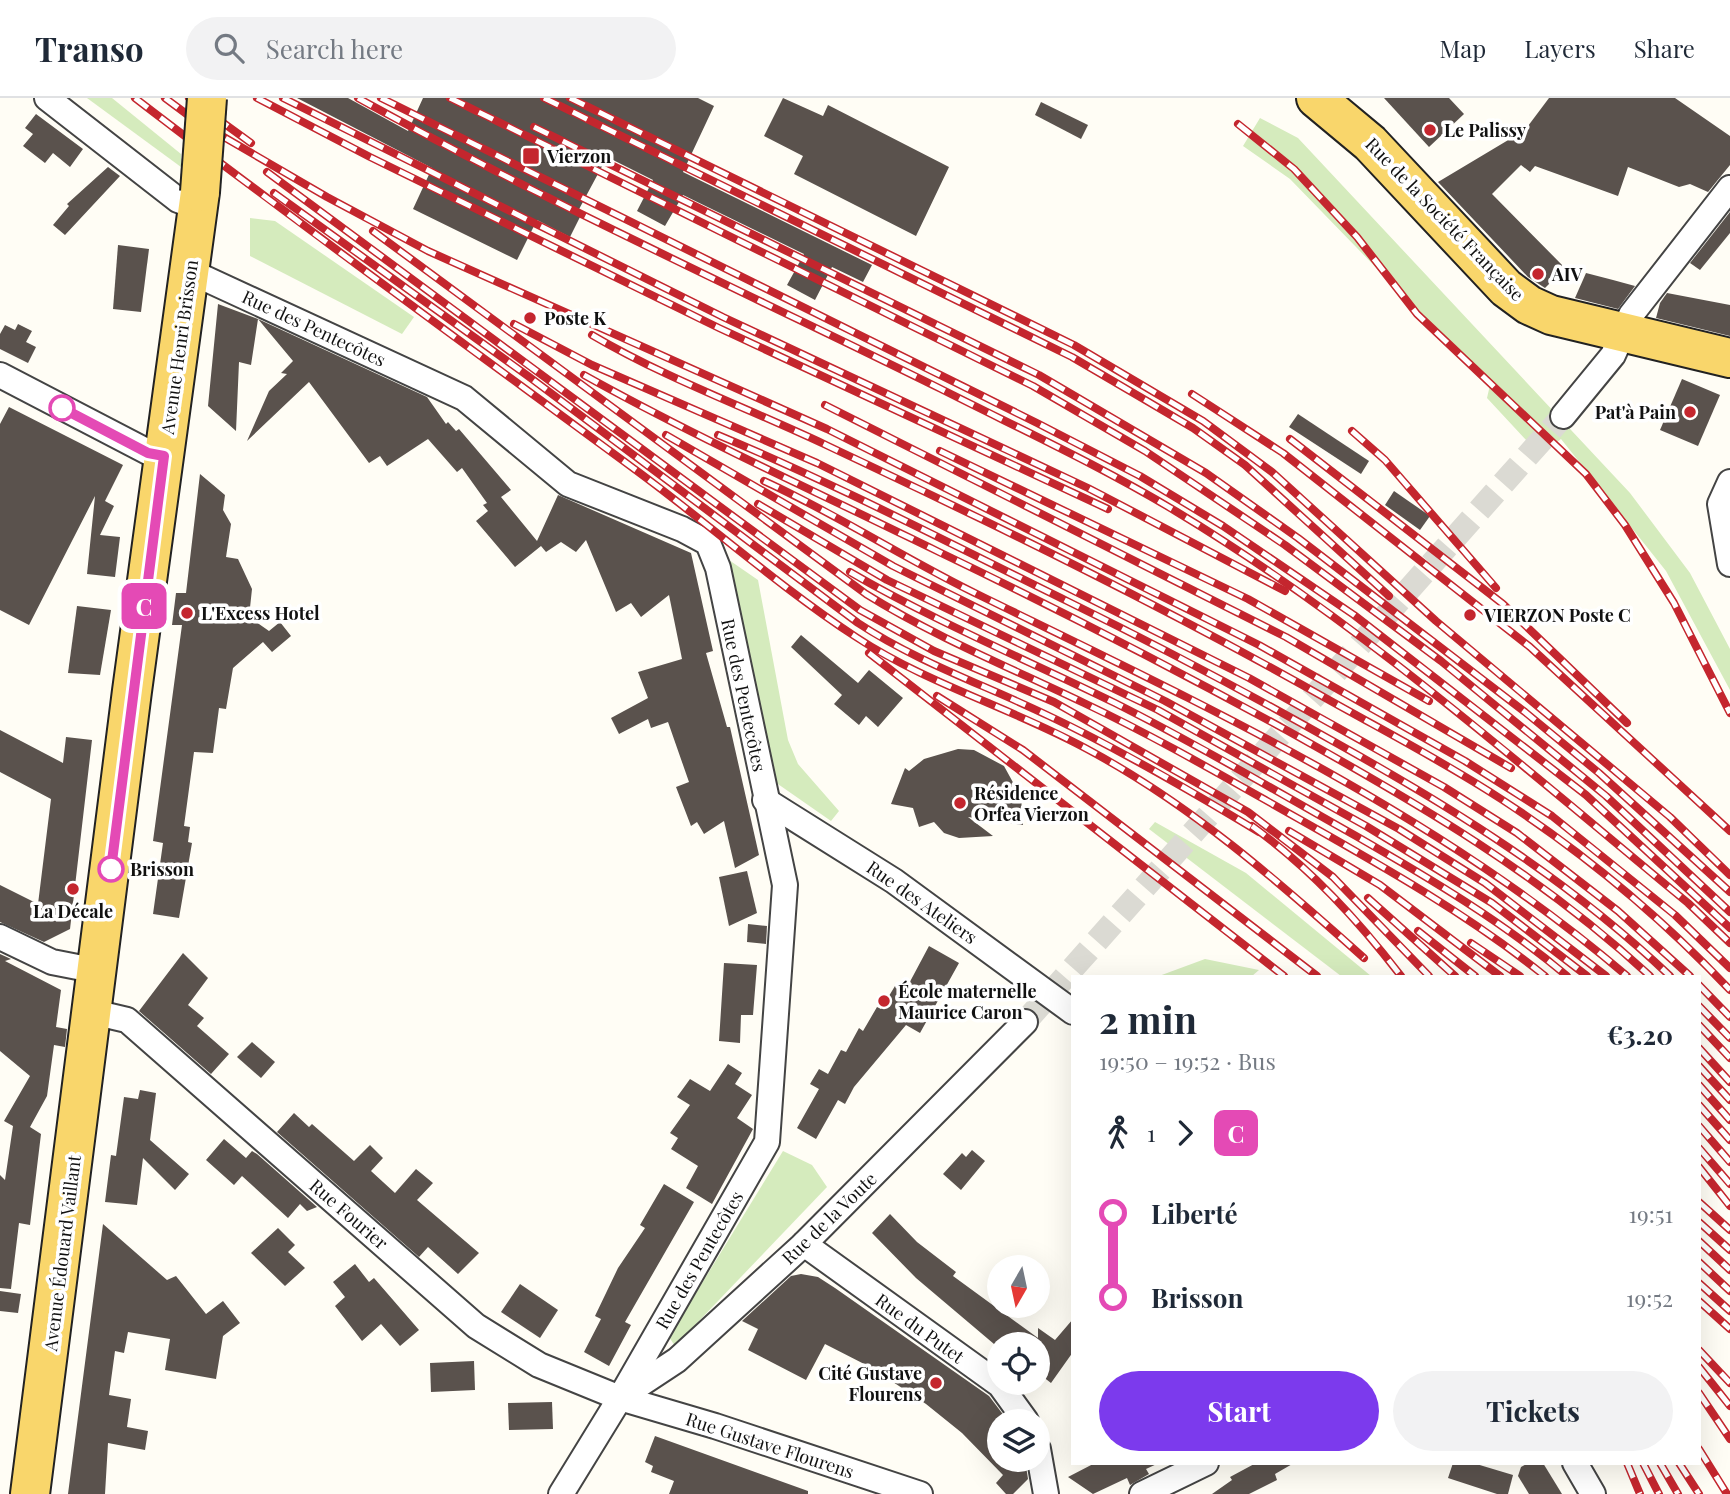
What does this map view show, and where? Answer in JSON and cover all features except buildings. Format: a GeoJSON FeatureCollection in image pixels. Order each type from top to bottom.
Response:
{"type":"FeatureCollection","features":[{"type":"Feature","properties":{"kind":"main road","name":"Avenue Henri Brisson"},"geometry":{"type":"LineString","coordinates":[[93,1012],[164,456],[200,200],[207,98]]}},
{"type":"Feature","properties":{"kind":"main road","name":"Rue de la Société Française"},"geometry":{"type":"LineString","coordinates":[[1316,98],[1370,143],[1520,299],[1551,315],[1730,358]]}},
{"type":"Feature","properties":{"kind":"main road","name":"Avenue Édouard Vaillant"},"geometry":{"type":"LineString","coordinates":[[30,1494],[93,1012]]}},
{"type":"Feature","properties":{"kind":"street"},"geometry":{"type":"LineString","coordinates":[[47,98],[178,200],[200,200]]}},
{"type":"Feature","properties":{"kind":"street"},"geometry":{"type":"LineString","coordinates":[[1563,416],[1613,355],[1632,315],[1728,195]]}},
{"type":"Feature","properties":{"kind":"street","name":"Rue des Pentecôtes"},"geometry":{"type":"LineString","coordinates":[[189,271],[464,397],[568,484],[682,529],[708,543],[718,568],[785,885],[766,1142],[620,1398],[561,1494]]}},
{"type":"Feature","properties":{"kind":"street"},"geometry":{"type":"LineString","coordinates":[[0,375],[148,453],[164,456]]}},
{"type":"Feature","properties":{"kind":"street"},"geometry":{"type":"LineString","coordinates":[[1730,482],[1720,504],[1730,564]]}},
{"type":"Feature","properties":{"kind":"street","name":"Rue des Ateliers"},"geometry":{"type":"LineString","coordinates":[[765,800],[894,881],[1071,1011]]}},
{"type":"Feature","properties":{"kind":"street"},"geometry":{"type":"LineString","coordinates":[[0,936],[52,962],[98,971]]}},
{"type":"Feature","properties":{"kind":"street","name":"Rue Fourier"},"geometry":{"type":"LineString","coordinates":[[93,1012],[127,1020],[476,1326],[538,1365],[620,1398]]}},
{"type":"Feature","properties":{"kind":"street","name":"Rue de la Voute"},"geometry":{"type":"LineString","coordinates":[[620,1398],[677,1360],[804,1244],[1025,1022]]}},
{"type":"Feature","properties":{"kind":"street","name":"Rue du Putet"},"geometry":{"type":"LineString","coordinates":[[804,1244],[1000,1385],[1018,1409]]}},
{"type":"Feature","properties":{"kind":"street","name":"Rue Gustave Flourens"},"geometry":{"type":"LineString","coordinates":[[620,1398],[715,1426],[920,1494]]}},
{"type":"Feature","properties":{"kind":"street"},"geometry":{"type":"LineString","coordinates":[[1142,1494],[1202,1465]]}},
{"type":"Feature","properties":{"kind":"street"},"geometry":{"type":"LineString","coordinates":[[1576,1465],[1593,1494]]}},
{"type":"Feature","properties":{"kind":"street"},"geometry":{"type":"LineString","coordinates":[[1042,1472],[1046,1494]]}},
{"type":"Feature","properties":{"kind":"green space"},"geometry":{"type":"Polygon","coordinates":[[[87,98],[112,98],[181,154],[181,167],[87,98]]]}},
{"type":"Feature","properties":{"kind":"green space"},"geometry":{"type":"Polygon","coordinates":[[[1260,118],[1298,138],[1630,493],[1690,573],[1730,649],[1730,690],[1666,571],[1561,439],[1540,455],[1487,398],[1490,385],[1290,179],[1243,146],[1260,118]]]}},
{"type":"Feature","properties":{"kind":"green space"},"geometry":{"type":"Polygon","coordinates":[[[250,218],[275,221],[414,317],[402,334],[250,256],[250,218]]]}},
{"type":"Feature","properties":{"kind":"green space"},"geometry":{"type":"Polygon","coordinates":[[[729,560],[758,580],[788,740],[798,764],[839,811],[831,821],[775,782],[729,560]]]}},
{"type":"Feature","properties":{"kind":"green space"},"geometry":{"type":"Polygon","coordinates":[[[1155,822],[1246,873],[1370,975],[1340,975],[1149,829],[1155,822]]]}},
{"type":"Feature","properties":{"kind":"green space"},"geometry":{"type":"Polygon","coordinates":[[[1205,959],[1259,970],[1253,975],[1162,975],[1205,959]]]}},
{"type":"Feature","properties":{"kind":"green space"},"geometry":{"type":"Polygon","coordinates":[[[783,1151],[812,1165],[827,1187],[675,1346],[669,1337],[783,1151]]]}},
{"type":"Feature","properties":{"kind":"tunnel"},"geometry":{"type":"LineString","coordinates":[[1025,1022],[1563,416]]}},
{"type":"Feature","properties":{"kind":"railway"},"geometry":{"type":"LineString","coordinates":[[135,98],[633,468],[827,617],[911,669],[1058,734],[1162,794],[1232,845],[1364,958]]}},
{"type":"Feature","properties":{"kind":"railway"},"geometry":{"type":"LineString","coordinates":[[165,98],[204,127]]}},
{"type":"Feature","properties":{"kind":"railway"},"geometry":{"type":"LineString","coordinates":[[189,98],[251,143]]}},
{"type":"Feature","properties":{"kind":"railway"},"geometry":{"type":"LineString","coordinates":[[257,98],[370,157],[719,328],[1108,509]]}},
{"type":"Feature","properties":{"kind":"railway"},"geometry":{"type":"LineString","coordinates":[[283,98],[723,317],[1088,488],[1285,591]]}},
{"type":"Feature","properties":{"kind":"railway"},"geometry":{"type":"LineString","coordinates":[[358,98],[575,211],[1060,448],[1177,512],[1311,601],[1440,698],[1688,903],[1730,943]]}},
{"type":"Feature","properties":{"kind":"railway"},"geometry":{"type":"LineString","coordinates":[[381,98],[1037,423],[1140,476],[1223,526],[1354,615],[1586,795],[1730,928]]}},
{"type":"Feature","properties":{"kind":"railway"},"geometry":{"type":"LineString","coordinates":[[450,98],[1033,386],[1145,451],[1285,545],[1441,661],[1606,796],[1730,912]]}},
{"type":"Feature","properties":{"kind":"railway"},"geometry":{"type":"LineString","coordinates":[[544,98],[1072,357],[1193,428],[1245,465],[1389,596]]}},
{"type":"Feature","properties":{"kind":"railway"},"geometry":{"type":"LineString","coordinates":[[570,98],[1074,345],[1203,421],[1272,472],[1436,621],[1670,817],[1730,875]]}},
{"type":"Feature","properties":{"kind":"railway"},"geometry":{"type":"LineString","coordinates":[[198,122],[327,197],[428,251],[827,429],[1259,645],[1465,761],[1552,816],[1675,915],[1730,968]]}},
{"type":"Feature","properties":{"kind":"railway"},"geometry":{"type":"LineString","coordinates":[[1238,124],[1294,169],[1357,237],[1417,314],[1586,474],[1625,525],[1674,603],[1730,713]]}},
{"type":"Feature","properties":{"kind":"railway"},"geometry":{"type":"LineString","coordinates":[[534,127],[1039,375],[1206,473],[1298,538],[1525,712],[1599,773],[1730,892]]}},
{"type":"Feature","properties":{"kind":"railway"},"geometry":{"type":"LineString","coordinates":[[267,172],[860,610],[934,651],[1054,702],[1248,812],[1333,877],[1428,975]]}},
{"type":"Feature","properties":{"kind":"railway"},"geometry":{"type":"LineString","coordinates":[[274,193],[528,376],[858,623],[904,650],[1103,743],[1259,832]]}},
{"type":"Feature","properties":{"kind":"railway"},"geometry":{"type":"LineString","coordinates":[[373,231],[866,594],[946,638],[1112,716],[1219,774],[1425,893],[1486,932],[1544,975]]}},
{"type":"Feature","properties":{"kind":"railway"},"geometry":{"type":"LineString","coordinates":[[514,324],[592,365],[817,463],[1249,678],[1444,787],[1517,833],[1618,911],[1689,975]]}},
{"type":"Feature","properties":{"kind":"railway"},"geometry":{"type":"LineString","coordinates":[[592,335],[649,366],[826,445],[1080,568],[1205,632],[1437,760],[1501,799],[1592,864],[1650,912],[1730,990]]}},
{"type":"Feature","properties":{"kind":"railway"},"geometry":{"type":"LineString","coordinates":[[584,375],[715,444],[1114,639],[1337,759],[1431,814],[1521,873],[1608,939],[1649,975]]}},
{"type":"Feature","properties":{"kind":"railway"},"geometry":{"type":"LineString","coordinates":[[1192,394],[1283,453],[1530,647],[1730,831]]}},
{"type":"Feature","properties":{"kind":"railway"},"geometry":{"type":"LineString","coordinates":[[825,405],[1286,637],[1511,768]]}},
{"type":"Feature","properties":{"kind":"railway"},"geometry":{"type":"LineString","coordinates":[[1352,431],[1385,460],[1496,588]]}},
{"type":"Feature","properties":{"kind":"railway"},"geometry":{"type":"LineString","coordinates":[[666,435],[893,566],[1165,701],[1399,829],[1485,883],[1605,975]]}},
{"type":"Feature","properties":{"kind":"railway"},"geometry":{"type":"LineString","coordinates":[[718,435],[850,494],[1167,651],[1376,766],[1508,847],[1591,908],[1669,975]]}},
{"type":"Feature","properties":{"kind":"railway"},"geometry":{"type":"LineString","coordinates":[[1290,439],[1503,604],[1627,723]]}},
{"type":"Feature","properties":{"kind":"railway"},"geometry":{"type":"LineString","coordinates":[[940,451],[1248,599],[1429,701]]}},
{"type":"Feature","properties":{"kind":"railway"},"geometry":{"type":"LineString","coordinates":[[764,481],[955,583],[1235,722],[1399,813],[1478,863],[1554,917],[1626,975]]}},
{"type":"Feature","properties":{"kind":"railway"},"geometry":{"type":"LineString","coordinates":[[758,504],[887,580],[1158,710],[1366,826],[1492,903],[1586,975]]}},
{"type":"Feature","properties":{"kind":"railway"},"geometry":{"type":"LineString","coordinates":[[850,572],[948,624],[1115,703],[1236,768],[1438,884],[1517,937],[1566,975]]}},
{"type":"Feature","properties":{"kind":"railway"},"geometry":{"type":"LineString","coordinates":[[869,653],[1283,975]]}},
{"type":"Feature","properties":{"kind":"railway"},"geometry":{"type":"LineString","coordinates":[[937,696],[1023,750],[1316,975]]}},
{"type":"Feature","properties":{"kind":"railway"},"geometry":{"type":"LineString","coordinates":[[1252,826],[1274,842],[1332,896],[1400,975]]}},
{"type":"Feature","properties":{"kind":"railway"},"geometry":{"type":"LineString","coordinates":[[1289,831],[1380,885],[1499,975]]}},
{"type":"Feature","properties":{"kind":"railway"},"geometry":{"type":"LineString","coordinates":[[1368,898],[1454,975]]}},
{"type":"Feature","properties":{"kind":"railway"},"geometry":{"type":"LineString","coordinates":[[1418,931],[1474,975]]}},
{"type":"Feature","properties":{"kind":"railway"},"geometry":{"type":"LineString","coordinates":[[1471,943],[1519,975]]}},
{"type":"Feature","properties":{"kind":"railway"},"geometry":{"type":"LineString","coordinates":[[1701,987],[1730,1017]]}},
{"type":"Feature","properties":{"kind":"railway"},"geometry":{"type":"LineString","coordinates":[[1701,1008],[1730,1038]]}},
{"type":"Feature","properties":{"kind":"railway"},"geometry":{"type":"LineString","coordinates":[[1701,1027],[1730,1058]]}},
{"type":"Feature","properties":{"kind":"railway"},"geometry":{"type":"LineString","coordinates":[[1701,1050],[1730,1082]]}},
{"type":"Feature","properties":{"kind":"railway"},"geometry":{"type":"LineString","coordinates":[[1701,1068],[1730,1100]]}},
{"type":"Feature","properties":{"kind":"railway"},"geometry":{"type":"LineString","coordinates":[[1701,1087],[1730,1120]]}},
{"type":"Feature","properties":{"kind":"railway"},"geometry":{"type":"LineString","coordinates":[[1701,1107],[1730,1140]]}},
{"type":"Feature","properties":{"kind":"railway"},"geometry":{"type":"LineString","coordinates":[[1701,1128],[1730,1162]]}},
{"type":"Feature","properties":{"kind":"railway"},"geometry":{"type":"LineString","coordinates":[[1701,1150],[1730,1184]]}},
{"type":"Feature","properties":{"kind":"railway"},"geometry":{"type":"LineString","coordinates":[[1701,1170],[1730,1206]]}},
{"type":"Feature","properties":{"kind":"railway"},"geometry":{"type":"LineString","coordinates":[[1701,1204],[1730,1230]]}},
{"type":"Feature","properties":{"kind":"railway"},"geometry":{"type":"LineString","coordinates":[[1701,1224],[1730,1250]]}},
{"type":"Feature","properties":{"kind":"railway"},"geometry":{"type":"LineString","coordinates":[[1701,1243],[1730,1270]]}},
{"type":"Feature","properties":{"kind":"railway"},"geometry":{"type":"LineString","coordinates":[[1701,1264],[1730,1291]]}},
{"type":"Feature","properties":{"kind":"railway"},"geometry":{"type":"LineString","coordinates":[[1701,1285],[1730,1311]]}},
{"type":"Feature","properties":{"kind":"railway"},"geometry":{"type":"LineString","coordinates":[[1701,1303],[1730,1329]]}},
{"type":"Feature","properties":{"kind":"railway"},"geometry":{"type":"LineString","coordinates":[[1701,1352],[1730,1383]]}},
{"type":"Feature","properties":{"kind":"railway"},"geometry":{"type":"LineString","coordinates":[[1701,1370],[1730,1406]]}},
{"type":"Feature","properties":{"kind":"railway"},"geometry":{"type":"LineString","coordinates":[[1701,1396],[1730,1439]]}},
{"type":"Feature","properties":{"kind":"railway"},"geometry":{"type":"LineString","coordinates":[[1701,1452],[1727,1494]]}},
{"type":"Feature","properties":{"kind":"railway"},"geometry":{"type":"LineString","coordinates":[[1628,1465],[1640,1494]]}},
{"type":"Feature","properties":{"kind":"railway"},"geometry":{"type":"LineString","coordinates":[[1644,1465],[1659,1494]]}},
{"type":"Feature","properties":{"kind":"railway"},"geometry":{"type":"LineString","coordinates":[[1661,1465],[1678,1494]]}},
{"type":"Feature","properties":{"kind":"railway"},"geometry":{"type":"LineString","coordinates":[[1680,1465],[1699,1494]]}},
{"type":"Feature","properties":{"kind":"bus line","name":"C"},"geometry":{"type":"LineString","coordinates":[[62,408],[148,453],[164,456],[111,869]]}},
{"type":"Feature","properties":{"kind":"place","name":"Le Palissy"},"geometry":{"type":"Point","coordinates":[1430,130]}},
{"type":"Feature","properties":{"kind":"place","name":"Vierzon"},"geometry":{"type":"Point","coordinates":[531,156]}},
{"type":"Feature","properties":{"kind":"place","name":"AIV"},"geometry":{"type":"Point","coordinates":[1538,274]}},
{"type":"Feature","properties":{"kind":"place","name":"Poste K"},"geometry":{"type":"Point","coordinates":[530,318]}},
{"type":"Feature","properties":{"kind":"place","name":"Pat'à Pain"},"geometry":{"type":"Point","coordinates":[1690,412]}},
{"type":"Feature","properties":{"kind":"place","name":"L'Excess Hotel"},"geometry":{"type":"Point","coordinates":[187,613]}},
{"type":"Feature","properties":{"kind":"place","name":"VIERZON Poste C"},"geometry":{"type":"Point","coordinates":[1470,615]}},
{"type":"Feature","properties":{"kind":"place","name":"Résidence Orfea Vierzon"},"geometry":{"type":"Point","coordinates":[960,803]}},
{"type":"Feature","properties":{"kind":"place","name":"Brisson"},"geometry":{"type":"Point","coordinates":[111,869]}},
{"type":"Feature","properties":{"kind":"place","name":"La Décale"},"geometry":{"type":"Point","coordinates":[73,889]}},
{"type":"Feature","properties":{"kind":"place","name":"École maternelle Maurice Caron"},"geometry":{"type":"Point","coordinates":[884,1001]}},
{"type":"Feature","properties":{"kind":"place","name":"Cité Gustave Flourens"},"geometry":{"type":"Point","coordinates":[936,1383]}}]}
